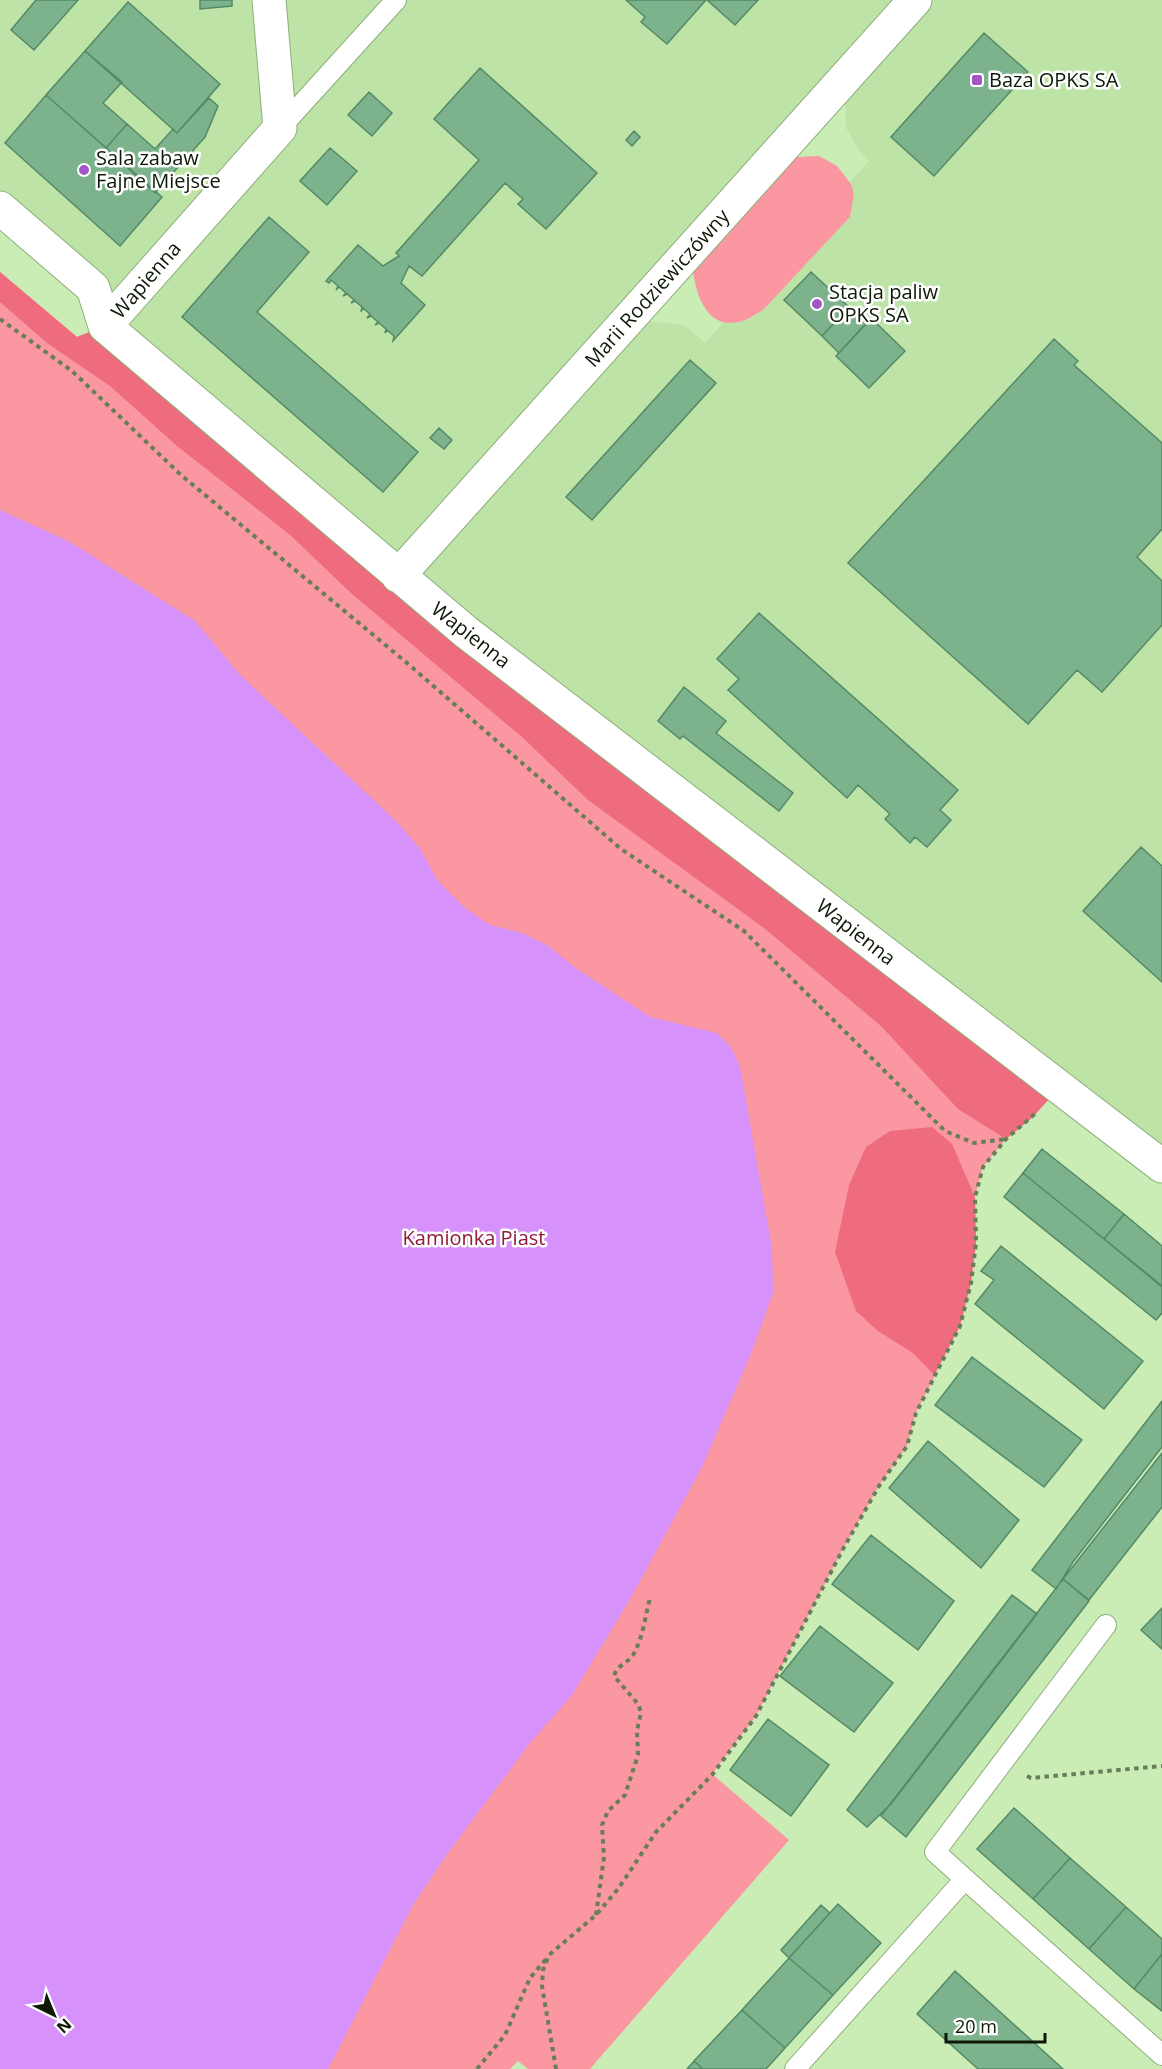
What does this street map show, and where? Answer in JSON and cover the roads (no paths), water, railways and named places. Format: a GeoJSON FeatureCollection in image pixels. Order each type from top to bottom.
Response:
{"type":"FeatureCollection","features":[{"type":"Feature","properties":{"kind":"street"},"geometry":{"type":"LineString","coordinates":[[269,0],[280,128]]}},
{"type":"Feature","properties":{"kind":"street","name":"Marii Rodziewiczówny"},"geometry":{"type":"LineString","coordinates":[[398,576],[915,0]]}},
{"type":"Feature","properties":{"kind":"street","name":"Wapienna"},"geometry":{"type":"LineString","coordinates":[[280,128],[105,326],[475,639],[1162,1166]]}},
{"type":"Feature","properties":{"kind":"street"},"geometry":{"type":"LineString","coordinates":[[0,208],[93,288],[105,326]]}},
{"type":"Feature","properties":{"kind":"lane"},"geometry":{"type":"LineString","coordinates":[[280,128],[396,0]]}},
{"type":"Feature","properties":{"kind":"lane"},"geometry":{"type":"LineString","coordinates":[[1106,1625],[935,1852],[1162,2055]]}},
{"type":"Feature","properties":{"kind":"lane"},"geometry":{"type":"LineString","coordinates":[[795,2069],[965,1879]]}},
{"type":"Feature","properties":{"kind":"place","name":"Baza OPKS SA"},"geometry":{"type":"Point","coordinates":[977,80]}},
{"type":"Feature","properties":{"kind":"place","name":"Sala zabaw Fajne Miejsce"},"geometry":{"type":"Point","coordinates":[84,170]}},
{"type":"Feature","properties":{"kind":"place","name":"Stacja paliw OPKS SA"},"geometry":{"type":"Point","coordinates":[817,304]}},
{"type":"Feature","properties":{"kind":"park label","name":"Kamionka Piast"},"geometry":{"type":"Point","coordinates":[474,1238]}}]}
